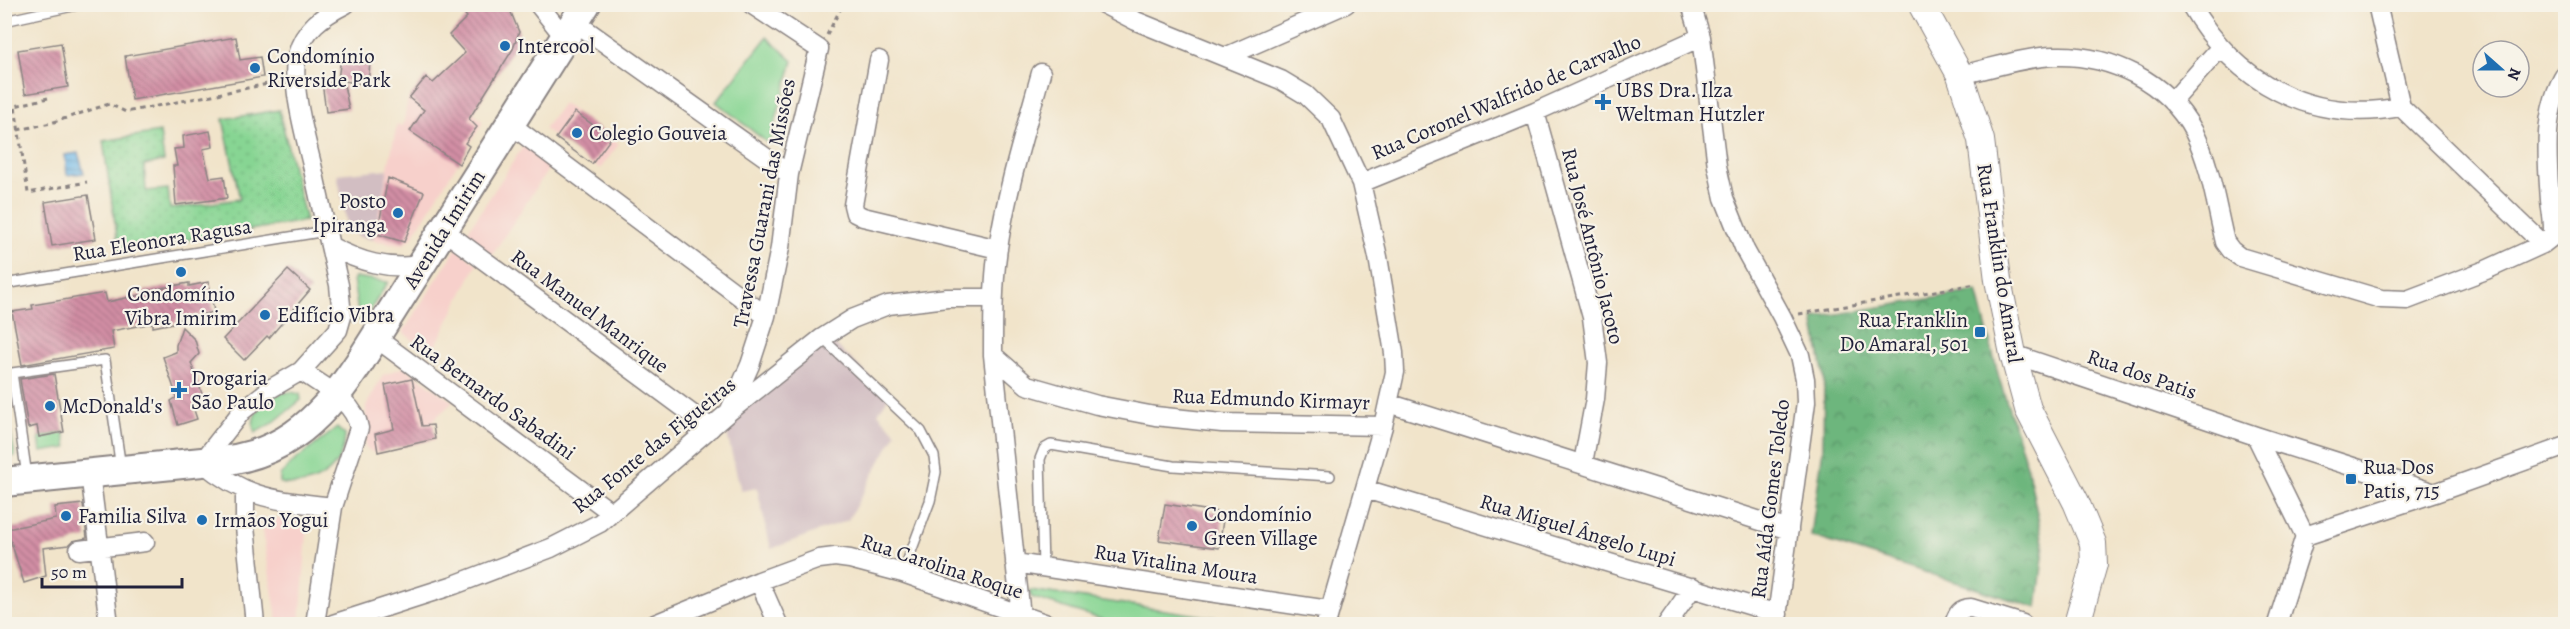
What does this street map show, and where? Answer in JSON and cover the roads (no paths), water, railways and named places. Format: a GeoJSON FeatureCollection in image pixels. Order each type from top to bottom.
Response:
{"type":"FeatureCollection","features":[{"type":"Feature","properties":{"kind":"main road","name":"Avenida Imirim"},"geometry":{"type":"LineString","coordinates":[[16,481],[202,462],[227,462],[240,459],[292,437],[320,415],[338,397],[575,21]]}},
{"type":"Feature","properties":{"kind":"street"},"geometry":{"type":"LineString","coordinates":[[333,507],[279,501],[245,491],[222,479],[202,462],[242,411],[270,389],[301,371],[323,349],[341,323],[342,302],[299,105],[297,58],[302,41],[310,28],[322,17],[346,4]]}},
{"type":"Feature","properties":{"kind":"street"},"geometry":{"type":"LineString","coordinates":[[538,4],[575,21],[789,174]]}},
{"type":"Feature","properties":{"kind":"street","name":"Travessa Guarani das Missões"},"geometry":{"type":"LineString","coordinates":[[730,411],[750,365],[766,316],[780,248],[789,174],[819,49],[751,4]]}},
{"type":"Feature","properties":{"kind":"street"},"geometry":{"type":"LineString","coordinates":[[1103,4],[1136,21],[1281,80],[1306,95],[1331,119],[1361,183],[1378,257],[1395,372],[1383,426],[1328,617]]}},
{"type":"Feature","properties":{"kind":"street"},"geometry":{"type":"LineString","coordinates":[[1225,57],[1346,4]]}},
{"type":"Feature","properties":{"kind":"street","name":"Rua Aída Gomes Toledo"},"geometry":{"type":"LineString","coordinates":[[1691,4],[1701,37],[1717,166],[1724,198],[1745,250],[1800,355],[1805,379],[1806,402],[1777,619]]}},
{"type":"Feature","properties":{"kind":"street","name":"Rua Franklin do Amaral"},"geometry":{"type":"LineString","coordinates":[[1921,4],[1960,75],[1981,140],[1998,280],[2013,354],[2028,409],[2076,502],[2093,543],[2094,564],[2078,624]]}},
{"type":"Feature","properties":{"kind":"street"},"geometry":{"type":"LineString","coordinates":[[2190,4],[2220,48],[2261,83],[2286,96],[2338,109],[2372,112],[2402,107]]}},
{"type":"Feature","properties":{"kind":"street"},"geometry":{"type":"LineString","coordinates":[[2377,4],[2402,107],[2543,244]]}},
{"type":"Feature","properties":{"kind":"street","name":"Rua Coronel Walfrido de Carvalho"},"geometry":{"type":"LineString","coordinates":[[1361,183],[1535,112],[1701,37]]}},
{"type":"Feature","properties":{"kind":"street"},"geometry":{"type":"LineString","coordinates":[[2172,102],[2220,48]]}},
{"type":"Feature","properties":{"kind":"street"},"geometry":{"type":"LineString","coordinates":[[1960,75],[2051,56],[2079,56],[2106,61],[2131,72],[2158,88],[2172,102],[2194,132],[2206,162],[2225,242],[2231,250],[2240,256],[2393,301],[2407,300],[2476,274],[2550,240],[2553,233],[2547,158],[2549,115],[2559,84],[2565,74]]}},
{"type":"Feature","properties":{"kind":"street"},"geometry":{"type":"LineString","coordinates":[[879,60],[854,205],[855,213],[998,249]]}},
{"type":"Feature","properties":{"kind":"street"},"geometry":{"type":"LineString","coordinates":[[1021,616],[993,355],[993,298],[998,249],[1010,189],[1041,73]]}},
{"type":"Feature","properties":{"kind":"street","name":"Rua José Antônio Jacoto"},"geometry":{"type":"LineString","coordinates":[[1535,112],[1592,317],[1598,363],[1595,399],[1583,463]]}},
{"type":"Feature","properties":{"kind":"street"},"geometry":{"type":"LineString","coordinates":[[510,124],[766,316]]}},
{"type":"Feature","properties":{"kind":"street","name":"Rua Manuel Manrique"},"geometry":{"type":"LineString","coordinates":[[443,230],[711,428]]}},
{"type":"Feature","properties":{"kind":"street"},"geometry":{"type":"LineString","coordinates":[[328,238],[361,262],[406,267],[422,265]]}},
{"type":"Feature","properties":{"kind":"street","name":"Rua Fonte das Figueiras"},"geometry":{"type":"LineString","coordinates":[[333,624],[454,585],[578,536],[612,513],[730,411],[822,338],[852,319],[888,306],[947,298],[993,298]]}},
{"type":"Feature","properties":{"kind":"street","name":"Rua Bernardo Sabadini"},"geometry":{"type":"LineString","coordinates":[[375,338],[612,513]]}},
{"type":"Feature","properties":{"kind":"street","name":"Rua dos Patis"},"geometry":{"type":"LineString","coordinates":[[2013,354],[2256,436],[2435,493]]}},
{"type":"Feature","properties":{"kind":"street","name":"Rua Edmundo Kirmayr"},"geometry":{"type":"LineString","coordinates":[[993,355],[1027,385],[1097,405],[1155,416],[1222,423],[1383,426]]}},
{"type":"Feature","properties":{"kind":"street"},"geometry":{"type":"LineString","coordinates":[[301,371],[338,397],[354,412],[358,418],[359,428],[333,507],[315,624]]}},
{"type":"Feature","properties":{"kind":"street"},"geometry":{"type":"LineString","coordinates":[[1389,403],[1789,530]]}},
{"type":"Feature","properties":{"kind":"street"},"geometry":{"type":"LineString","coordinates":[[2256,436],[2305,536],[2277,624]]}},
{"type":"Feature","properties":{"kind":"street"},"geometry":{"type":"LineString","coordinates":[[2305,536],[2435,493],[2565,446]]}},
{"type":"Feature","properties":{"kind":"street"},"geometry":{"type":"LineString","coordinates":[[90,473],[109,624]]}},
{"type":"Feature","properties":{"kind":"street","name":"Rua Miguel Ângelo Lupi"},"geometry":{"type":"LineString","coordinates":[[1365,489],[1693,587],[1777,619]]}},
{"type":"Feature","properties":{"kind":"street"},"geometry":{"type":"LineString","coordinates":[[245,491],[245,527],[255,624]]}},
{"type":"Feature","properties":{"kind":"street"},"geometry":{"type":"LineString","coordinates":[[79,550],[145,542]]}},
{"type":"Feature","properties":{"kind":"street","name":"Rua Carolina Roque"},"geometry":{"type":"LineString","coordinates":[[655,624],[759,581],[819,559],[835,557],[903,573],[1047,624]]}},
{"type":"Feature","properties":{"kind":"street","name":"Rua Vitalina Moura"},"geometry":{"type":"LineString","coordinates":[[1015,563],[1328,617]]}},
{"type":"Feature","properties":{"kind":"street"},"geometry":{"type":"LineString","coordinates":[[759,581],[778,624]]}},
{"type":"Feature","properties":{"kind":"street"},"geometry":{"type":"LineString","coordinates":[[1666,624],[1693,587]]}},
{"type":"Feature","properties":{"kind":"street"},"geometry":{"type":"LineString","coordinates":[[1954,624],[1960,611],[1964,608],[1971,608],[2023,624]]}},
{"type":"Feature","properties":{"kind":"lane"},"geometry":{"type":"LineString","coordinates":[[4,21],[82,4]]}},
{"type":"Feature","properties":{"kind":"lane","name":"Rua Eleonora Ragusa"},"geometry":{"type":"LineString","coordinates":[[4,284],[328,238]]}},
{"type":"Feature","properties":{"kind":"lane"},"geometry":{"type":"LineString","coordinates":[[822,338],[921,430],[933,456],[936,472],[930,501],[903,573]]}},
{"type":"Feature","properties":{"kind":"lane"},"geometry":{"type":"LineString","coordinates":[[16,481],[12,373],[105,360],[121,470]]}},
{"type":"Feature","properties":{"kind":"lane"},"geometry":{"type":"LineString","coordinates":[[1044,567],[1040,459],[1044,449],[1051,446],[1173,466],[1330,476]]}},
{"type":"Feature","properties":{"kind":"water"},"geometry":{"type":"Polygon","coordinates":[[[78,153],[84,173],[67,175],[65,155],[78,153]]]}},
{"type":"Feature","properties":{"kind":"place","name":"Intercool"},"geometry":{"type":"Point","coordinates":[505,46]}},
{"type":"Feature","properties":{"kind":"place","name":"Condomínio Riverside Park"},"geometry":{"type":"Point","coordinates":[255,68]}},
{"type":"Feature","properties":{"kind":"place","name":"UBS Dra. Ilza Weltman Hutzler"},"geometry":{"type":"Point","coordinates":[1603,102]}},
{"type":"Feature","properties":{"kind":"place","name":"Colegio Gouveia"},"geometry":{"type":"Point","coordinates":[577,133]}},
{"type":"Feature","properties":{"kind":"place","name":"Posto Ipiranga"},"geometry":{"type":"Point","coordinates":[398,213]}},
{"type":"Feature","properties":{"kind":"place","name":"Condomínio Vibra Imirim"},"geometry":{"type":"Point","coordinates":[181,272]}},
{"type":"Feature","properties":{"kind":"place","name":"Edifício Vibra"},"geometry":{"type":"Point","coordinates":[265,315]}},
{"type":"Feature","properties":{"kind":"place","name":"Rua Franklin Do Amaral, 501"},"geometry":{"type":"Point","coordinates":[1980,332]}},
{"type":"Feature","properties":{"kind":"place","name":"Drogaria São Paulo"},"geometry":{"type":"Point","coordinates":[179,390]}},
{"type":"Feature","properties":{"kind":"place","name":"McDonald's"},"geometry":{"type":"Point","coordinates":[50,406]}},
{"type":"Feature","properties":{"kind":"place","name":"Rua Dos Patis, 715"},"geometry":{"type":"Point","coordinates":[2351,479]}},
{"type":"Feature","properties":{"kind":"place","name":"Familia Silva"},"geometry":{"type":"Point","coordinates":[66,516]}},
{"type":"Feature","properties":{"kind":"place","name":"Irmãos Yogui"},"geometry":{"type":"Point","coordinates":[202,520]}},
{"type":"Feature","properties":{"kind":"place","name":"Condomínio Green Village"},"geometry":{"type":"Point","coordinates":[1192,526]}}]}
